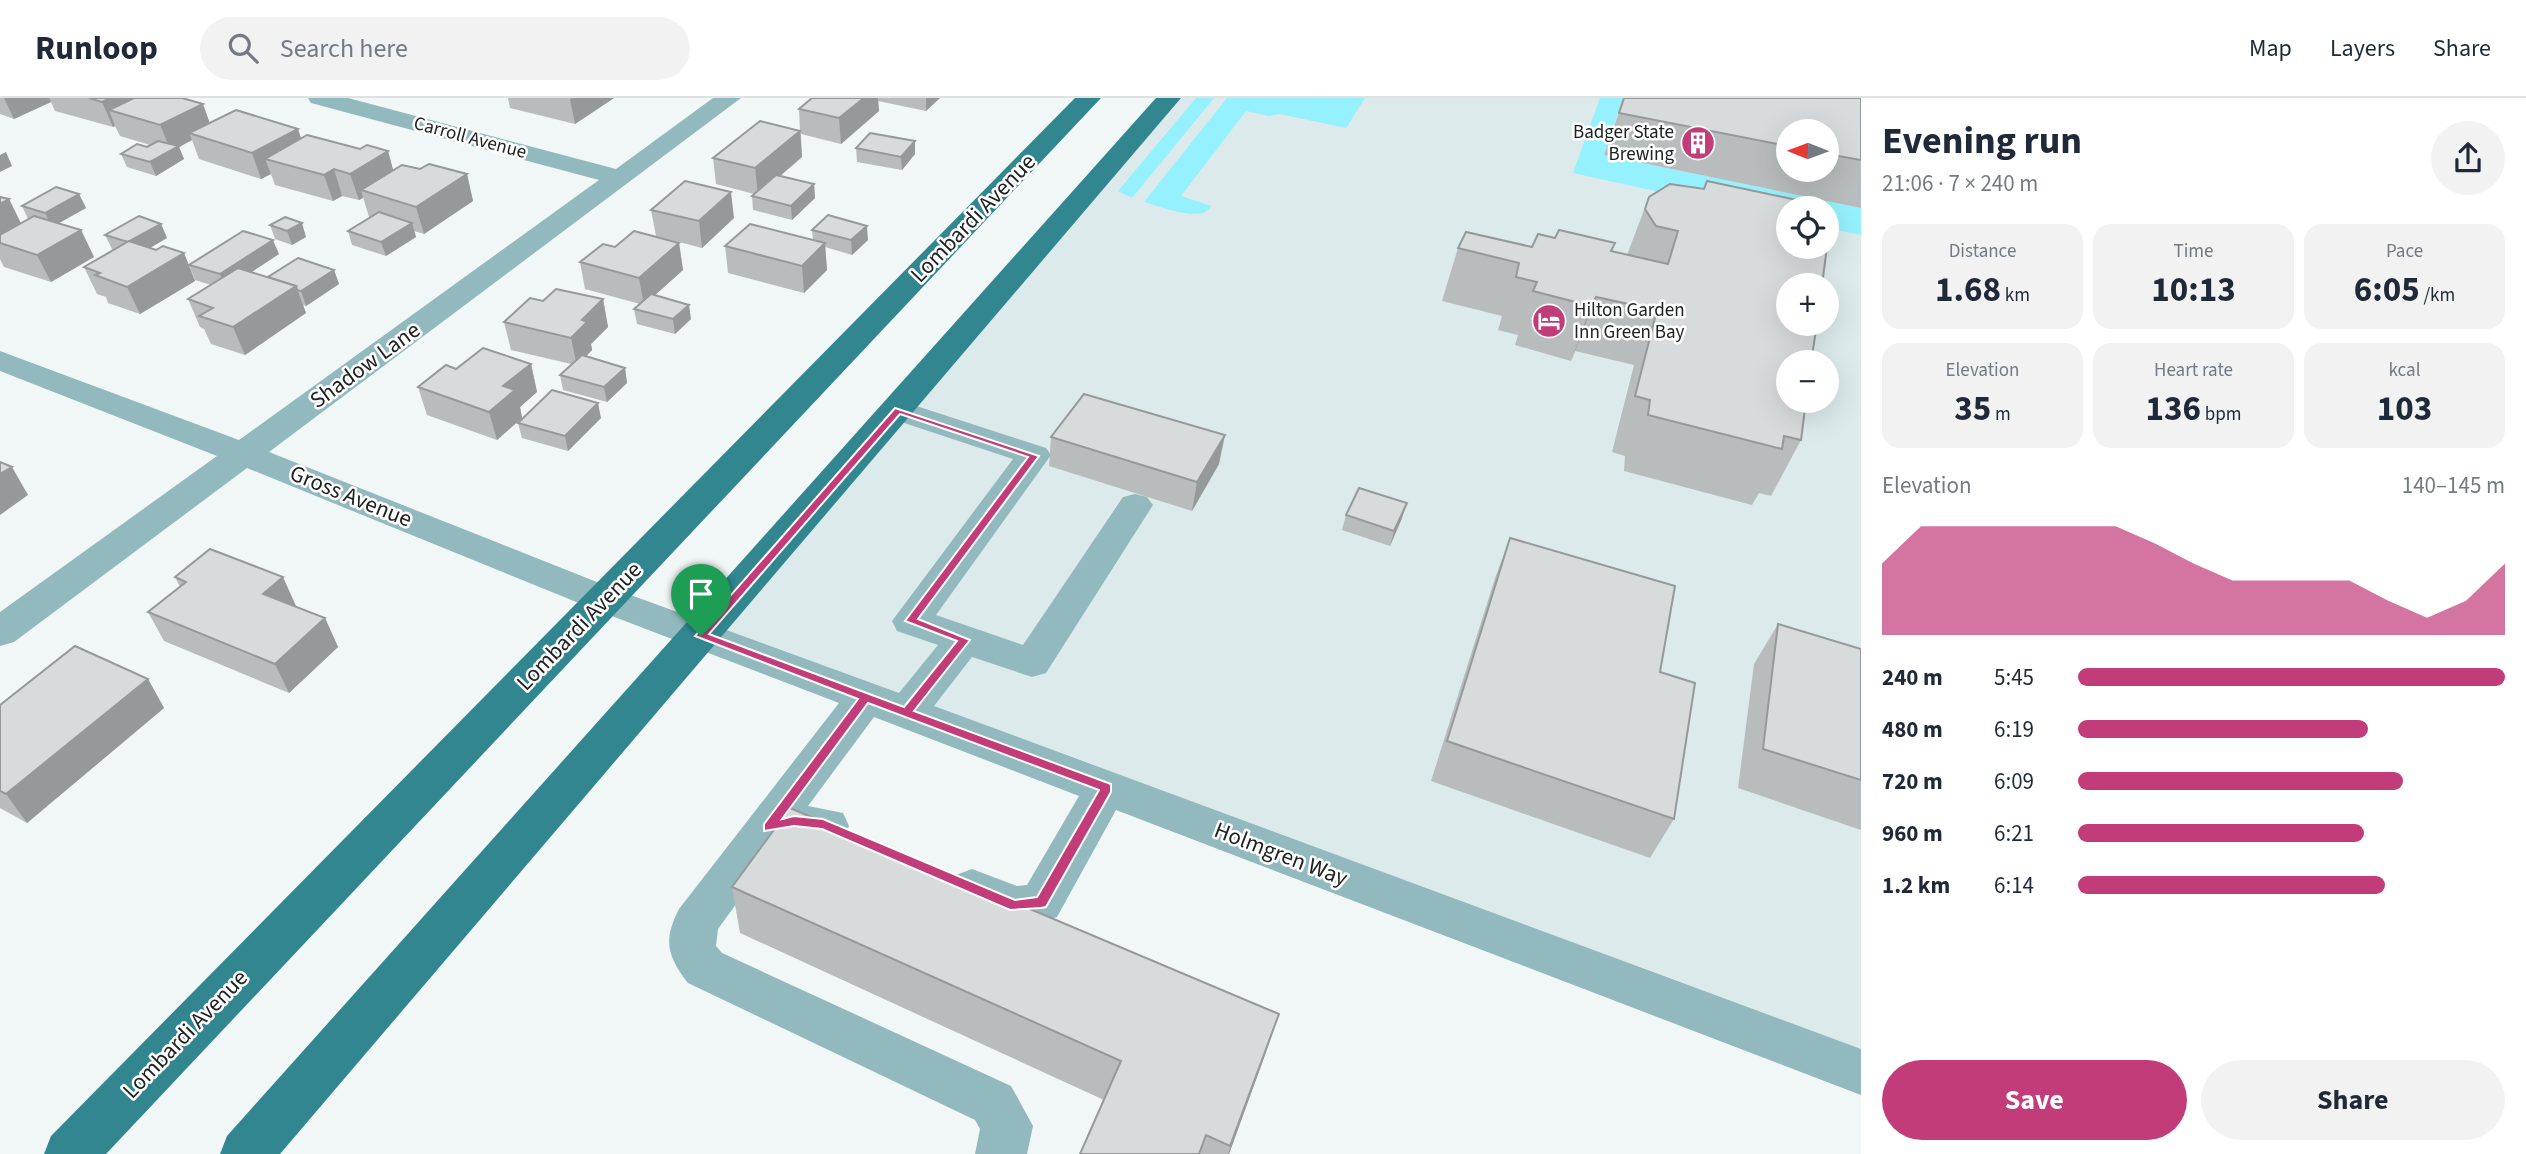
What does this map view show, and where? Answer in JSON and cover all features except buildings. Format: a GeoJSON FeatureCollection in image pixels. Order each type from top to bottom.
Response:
{"type":"FeatureCollection","features":[{"type":"Feature","properties":{"kind":"main road","name":"Lombardi Avenue"},"geometry":{"type":"LineString","coordinates":[[69,1154],[1089,98]]}},
{"type":"Feature","properties":{"kind":"main road"},"geometry":{"type":"LineString","coordinates":[[246,1154],[1169,98]]}},
{"type":"Feature","properties":{"kind":"street","name":"Carroll Avenue"},"geometry":{"type":"LineString","coordinates":[[320,98],[621,178]]}},
{"type":"Feature","properties":{"kind":"street","name":"Shadow Lane"},"geometry":{"type":"LineString","coordinates":[[0,632],[729,98]]}},
{"type":"Feature","properties":{"kind":"street","name":"Gross Avenue"},"geometry":{"type":"LineString","coordinates":[[0,360],[701,636]]}},
{"type":"Feature","properties":{"kind":"street"},"geometry":{"type":"LineString","coordinates":[[898,410],[1034,456],[911,621],[1032,663],[1135,505]]}},
{"type":"Feature","properties":{"kind":"street","name":"Holmgren Way"},"geometry":{"type":"LineString","coordinates":[[701,636],[1861,1072]]}},
{"type":"Feature","properties":{"kind":"street"},"geometry":{"type":"LineString","coordinates":[[906,713],[964,640]]}},
{"type":"Feature","properties":{"kind":"street"},"geometry":{"type":"LineString","coordinates":[[866,698],[695,923],[692,951],[705,968],[993,1103],[1007,1126],[1001,1154]]}},
{"type":"Feature","properties":{"kind":"street"},"geometry":{"type":"LineString","coordinates":[[938,873],[1015,906],[1041,903],[1106,788]]}},
{"type":"Feature","properties":{"kind":"street"},"geometry":{"type":"LineString","coordinates":[[768,827],[794,821],[823,824],[862,841]]}},
{"type":"Feature","properties":{"kind":"shaded area"},"geometry":{"type":"Polygon","coordinates":[[[1169,98],[1861,98],[1861,1072],[701,636],[1169,98]]]}},
{"type":"Feature","properties":{"kind":"shaded area"},"geometry":{"type":"Polygon","coordinates":[[[1196,98],[1214,98],[1132,198],[1118,191],[1196,98]]]}},
{"type":"Feature","properties":{"kind":"shaded area"},"geometry":{"type":"Polygon","coordinates":[[[1227,98],[1365,98],[1346,128],[1280,114],[1269,116],[1246,111],[1181,196],[1211,206],[1207,211],[1191,214],[1144,202],[1227,98]]]}},
{"type":"Feature","properties":{"kind":"shaded area"},"geometry":{"type":"Polygon","coordinates":[[[1600,98],[1623,98],[1604,155],[1803,196],[1776,196],[1776,217],[1573,173],[1600,98]]]}},
{"type":"Feature","properties":{"kind":"shaded area"},"geometry":{"type":"Polygon","coordinates":[[[1839,203],[1861,208],[1861,235],[1839,230],[1839,203]]]}},
{"type":"Feature","properties":{"kind":"place","name":"Badger State Brewing"},"geometry":{"type":"Point","coordinates":[1698,143]}},
{"type":"Feature","properties":{"kind":"place","name":"Hilton Garden Inn Green Bay"},"geometry":{"type":"Point","coordinates":[1549,321]}},
{"type":"Feature","properties":{"kind":"route"},"geometry":{"type":"LineString","coordinates":[[701,636],[898,410],[1034,456],[911,621],[964,640],[906,713],[866,698],[768,827],[794,821],[823,824],[1015,906],[1041,903],[1051,890],[1106,788],[906,713],[701,636]]}}]}
